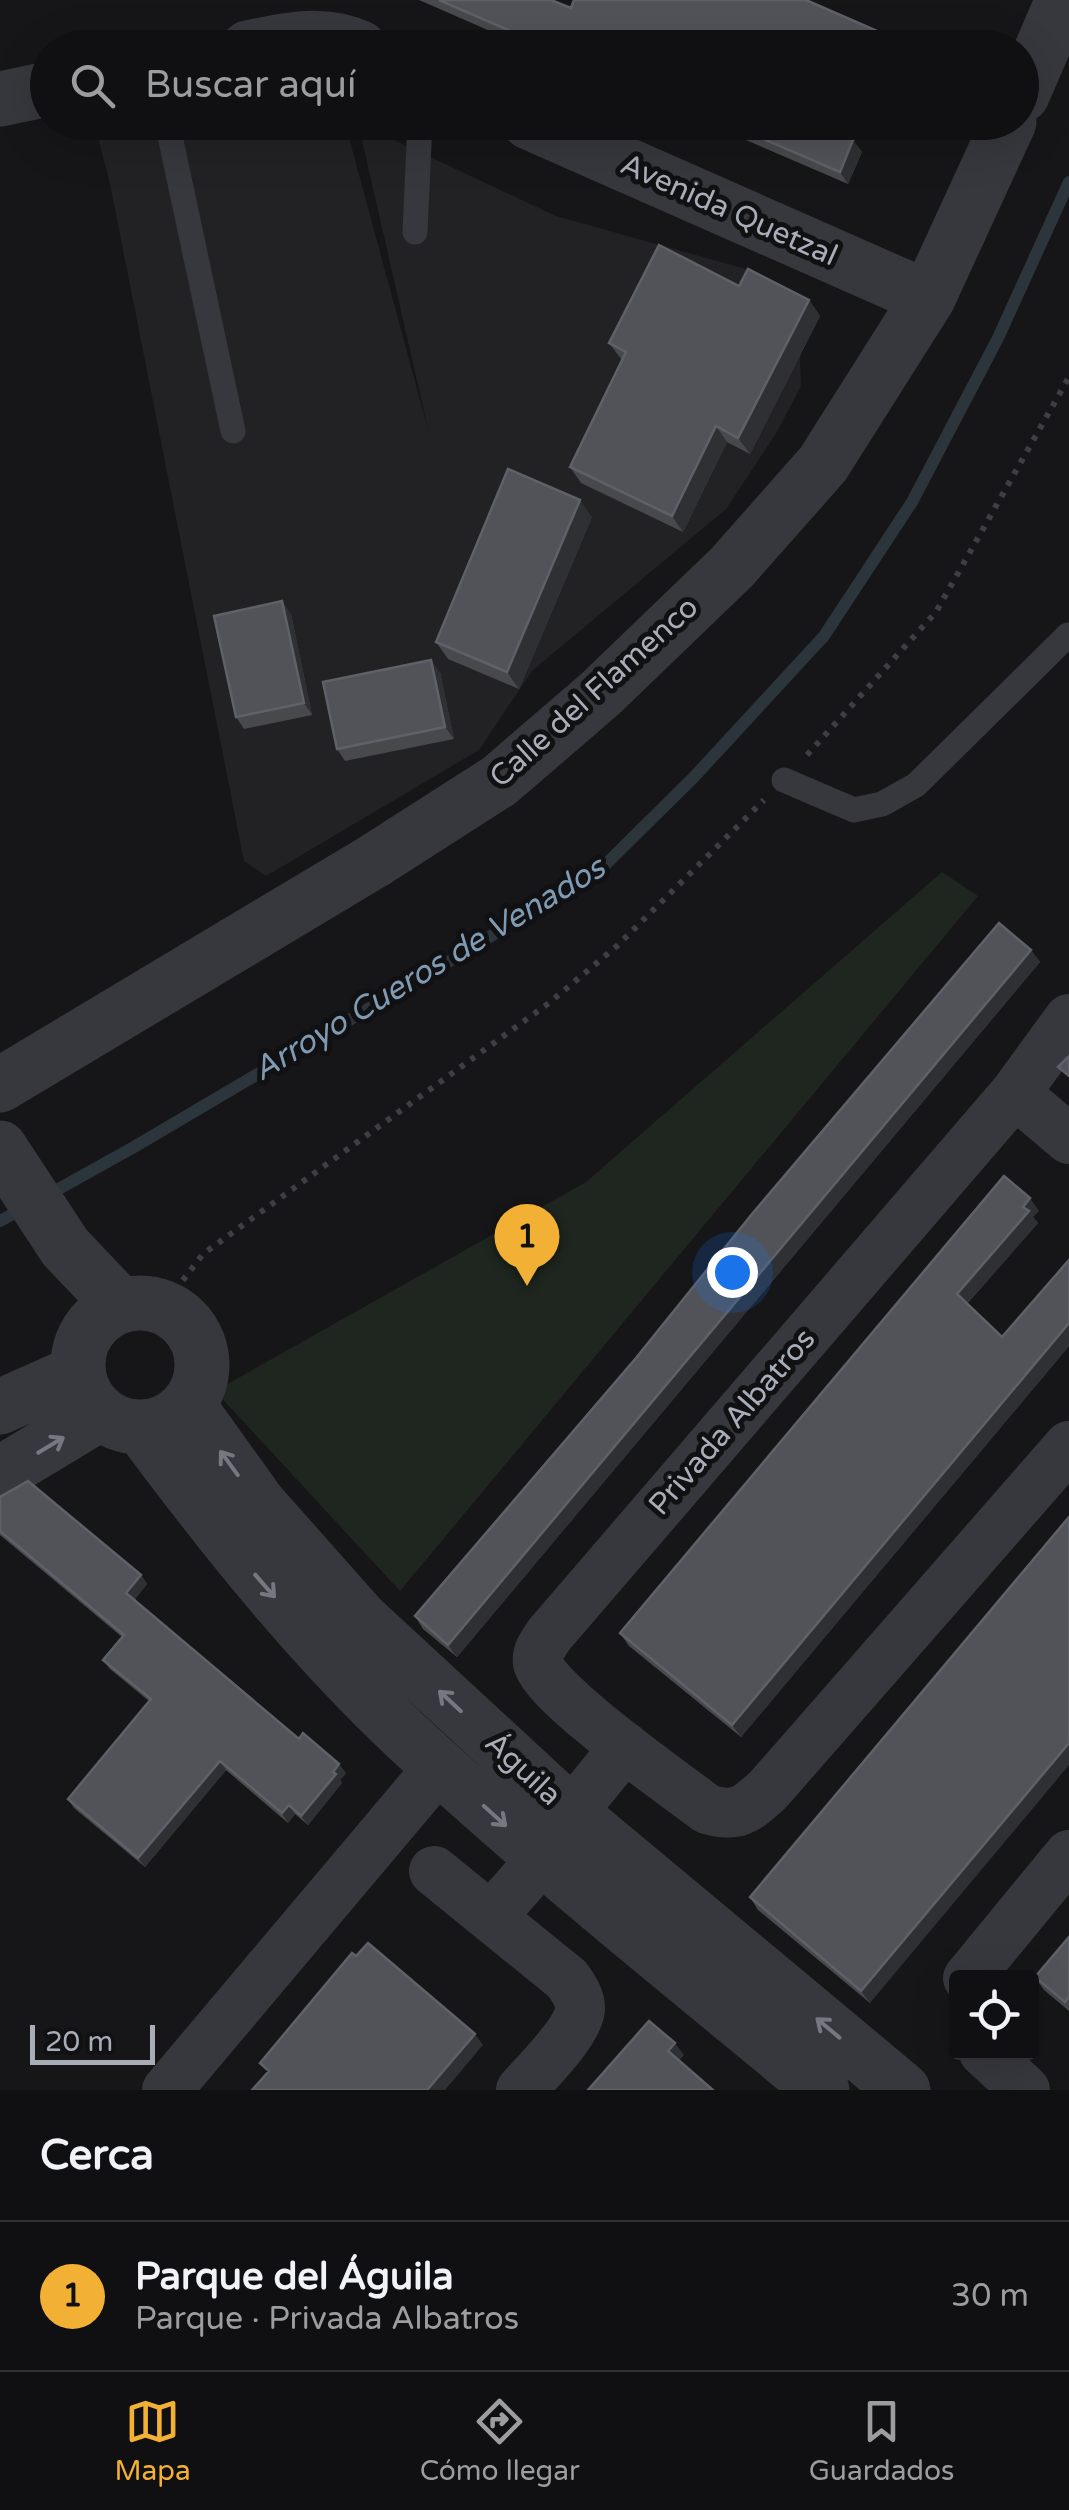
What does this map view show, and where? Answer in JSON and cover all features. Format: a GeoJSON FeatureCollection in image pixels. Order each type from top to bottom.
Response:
{"type":"FeatureCollection","features":[{"type":"Feature","properties":{"kind":"street"},"geometry":{"type":"LineString","coordinates":[[1039,56],[1063,0]]}},
{"type":"Feature","properties":{"kind":"street"},"geometry":{"type":"LineString","coordinates":[[0,99],[30,93]]}},
{"type":"Feature","properties":{"kind":"street","name":"Avenida Quetzal"},"geometry":{"type":"LineString","coordinates":[[570,140],[928,298]]}},
{"type":"Feature","properties":{"kind":"street","name":"Calle del Flamenco"},"geometry":{"type":"LineString","coordinates":[[0,1085],[499,782],[600,694],[745,552],[823,464],[928,298],[1001,140]]}},
{"type":"Feature","properties":{"kind":"street","name":"Privada Albatros"},"geometry":{"type":"LineString","coordinates":[[1069,1019],[1014,1093],[540,1650],[538,1663],[547,1679],[625,1746],[708,1808],[724,1814],[742,1811],[768,1790],[1069,1446]]}},
{"type":"Feature","properties":{"kind":"street"},"geometry":{"type":"LineString","coordinates":[[1014,1093],[1069,1139]]}},
{"type":"Feature","properties":{"kind":"street"},"geometry":{"type":"LineString","coordinates":[[0,1407],[127,1404],[199,1385],[203,1362],[197,1339],[183,1320],[142,1306],[65,1247],[8,1158]]}},
{"type":"Feature","properties":{"kind":"street"},"geometry":{"type":"LineString","coordinates":[[127,1404],[81,1343],[96,1320],[142,1306]]}},
{"type":"Feature","properties":{"kind":"street"},"geometry":{"type":"LineString","coordinates":[[0,1474],[127,1404]]}},
{"type":"Feature","properties":{"kind":"street","name":"Águila"},"geometry":{"type":"LineString","coordinates":[[127,1404],[224,1538],[318,1647],[542,1859],[822,2090]]}},
{"type":"Feature","properties":{"kind":"street","name":"Águila"},"geometry":{"type":"LineString","coordinates":[[127,1404],[259,1504],[361,1619],[570,1813],[903,2090]]}},
{"type":"Feature","properties":{"kind":"street"},"geometry":{"type":"LineString","coordinates":[[570,1813],[625,1746]]}},
{"type":"Feature","properties":{"kind":"street"},"geometry":{"type":"LineString","coordinates":[[167,2090],[440,1766]]}},
{"type":"Feature","properties":{"kind":"street"},"geometry":{"type":"LineString","coordinates":[[975,1970],[1069,1855]]}},
{"type":"Feature","properties":{"kind":"street"},"geometry":{"type":"LineString","coordinates":[[491,1917],[542,1859]]}},
{"type":"Feature","properties":{"kind":"street"},"geometry":{"type":"LineString","coordinates":[[434,1871],[567,1979],[578,1994],[580,2011],[574,2027],[522,2090]]}},
{"type":"Feature","properties":{"kind":"street"},"geometry":{"type":"LineString","coordinates":[[993,2060],[1025,2090]]}},
{"type":"Feature","properties":{"kind":"lane"},"geometry":{"type":"LineString","coordinates":[[171,140],[233,431]]}},
{"type":"Feature","properties":{"kind":"lane"},"geometry":{"type":"LineString","coordinates":[[415,232],[419,140]]}},
{"type":"Feature","properties":{"kind":"lane"},"geometry":{"type":"LineString","coordinates":[[784,780],[854,810],[882,804],[916,785],[1068,635]]}},
{"type":"Feature","properties":{"kind":"path"},"geometry":{"type":"LineString","coordinates":[[142,1306],[203,1254],[549,1003],[617,946],[784,780],[936,612],[1069,377]]}},
{"type":"Feature","properties":{"kind":"shaded area"},"geometry":{"type":"Polygon","coordinates":[[[99,140],[350,140],[429,433],[362,140],[394,140],[556,216],[753,271],[790,299],[799,336],[801,386],[777,432],[726,509],[532,671],[479,750],[266,876],[244,861],[99,140]]]}},
{"type":"Feature","properties":{"kind":"shaded area"},"geometry":{"type":"Polygon","coordinates":[[[942,872],[978,896],[400,1591],[215,1391],[586,1182],[942,872]]]}},
{"type":"Feature","properties":{"kind":"building"},"geometry":{"type":"Polygon","coordinates":[[[439,0],[551,0],[571,8],[574,0],[806,0],[875,30],[508,30],[439,0]]]}},
{"type":"Feature","properties":{"kind":"building"},"geometry":{"type":"Polygon","coordinates":[[[766,140],[853,140],[840,172],[766,140]]]}},
{"type":"Feature","properties":{"kind":"building"},"geometry":{"type":"Polygon","coordinates":[[[659,245],[739,286],[748,269],[809,300],[738,438],[716,426],[672,516],[570,467],[626,352],[609,343],[659,245]]]}},
{"type":"Feature","properties":{"kind":"building"},"geometry":{"type":"Polygon","coordinates":[[[508,469],[580,500],[507,672],[436,642],[508,469]]]}},
{"type":"Feature","properties":{"kind":"building"},"geometry":{"type":"Polygon","coordinates":[[[282,601],[304,703],[236,717],[214,616],[282,601]]]}},
{"type":"Feature","properties":{"kind":"building"},"geometry":{"type":"Polygon","coordinates":[[[431,660],[445,727],[337,749],[323,682],[431,660]]]}},
{"type":"Feature","properties":{"kind":"building"},"geometry":{"type":"Polygon","coordinates":[[[999,923],[1031,950],[448,1645],[415,1616],[999,923]]]}},
{"type":"Feature","properties":{"kind":"building"},"geometry":{"type":"Polygon","coordinates":[[[1069,1056],[1069,1076],[1058,1067],[1069,1056]]]}},
{"type":"Feature","properties":{"kind":"building"},"geometry":{"type":"Polygon","coordinates":[[[1004,1176],[1030,1198],[1023,1207],[1029,1211],[957,1294],[1002,1337],[1069,1260],[1069,1323],[732,1725],[620,1633],[1004,1176]]]}},
{"type":"Feature","properties":{"kind":"building"},"geometry":{"type":"Polygon","coordinates":[[[28,1481],[141,1575],[126,1593],[299,1739],[303,1733],[339,1764],[333,1772],[336,1774],[301,1816],[289,1805],[282,1813],[220,1761],[138,1858],[68,1799],[151,1699],[103,1660],[124,1635],[0,1531],[0,1497],[28,1481]]]}},
{"type":"Feature","properties":{"kind":"building"},"geometry":{"type":"Polygon","coordinates":[[[1069,1517],[1069,1743],[861,1991],[750,1897],[1069,1517]]]}},
{"type":"Feature","properties":{"kind":"building"},"geometry":{"type":"Polygon","coordinates":[[[1069,1937],[1069,1997],[1065,2002],[1039,1980],[1039,1972],[1069,1937]]]}},
{"type":"Feature","properties":{"kind":"building"},"geometry":{"type":"Polygon","coordinates":[[[368,1943],[475,2034],[427,2090],[252,2090],[269,2071],[260,2063],[352,1953],[356,1956],[368,1943]]]}},
{"type":"Feature","properties":{"kind":"building"},"geometry":{"type":"Polygon","coordinates":[[[649,2021],[675,2043],[668,2051],[713,2090],[588,2090],[649,2021]]]}},
{"type":"Feature","properties":{"kind":"waterway","name":"Arroyo Cueros de Venados"},"geometry":{"type":"LineString","coordinates":[[46,1196],[475,946],[606,864],[694,777],[824,636],[912,502],[998,338],[1069,182]]}},
{"type":"Feature","properties":{"kind":"waterway","name":"Arroyo Cueros de Venados"},"geometry":{"type":"LineString","coordinates":[[0,1221],[24,1208]]}},
{"type":"Feature","properties":{"kind":"place","name":"Parque del Águila"},"geometry":{"type":"Point","coordinates":[527,1286]}}]}
